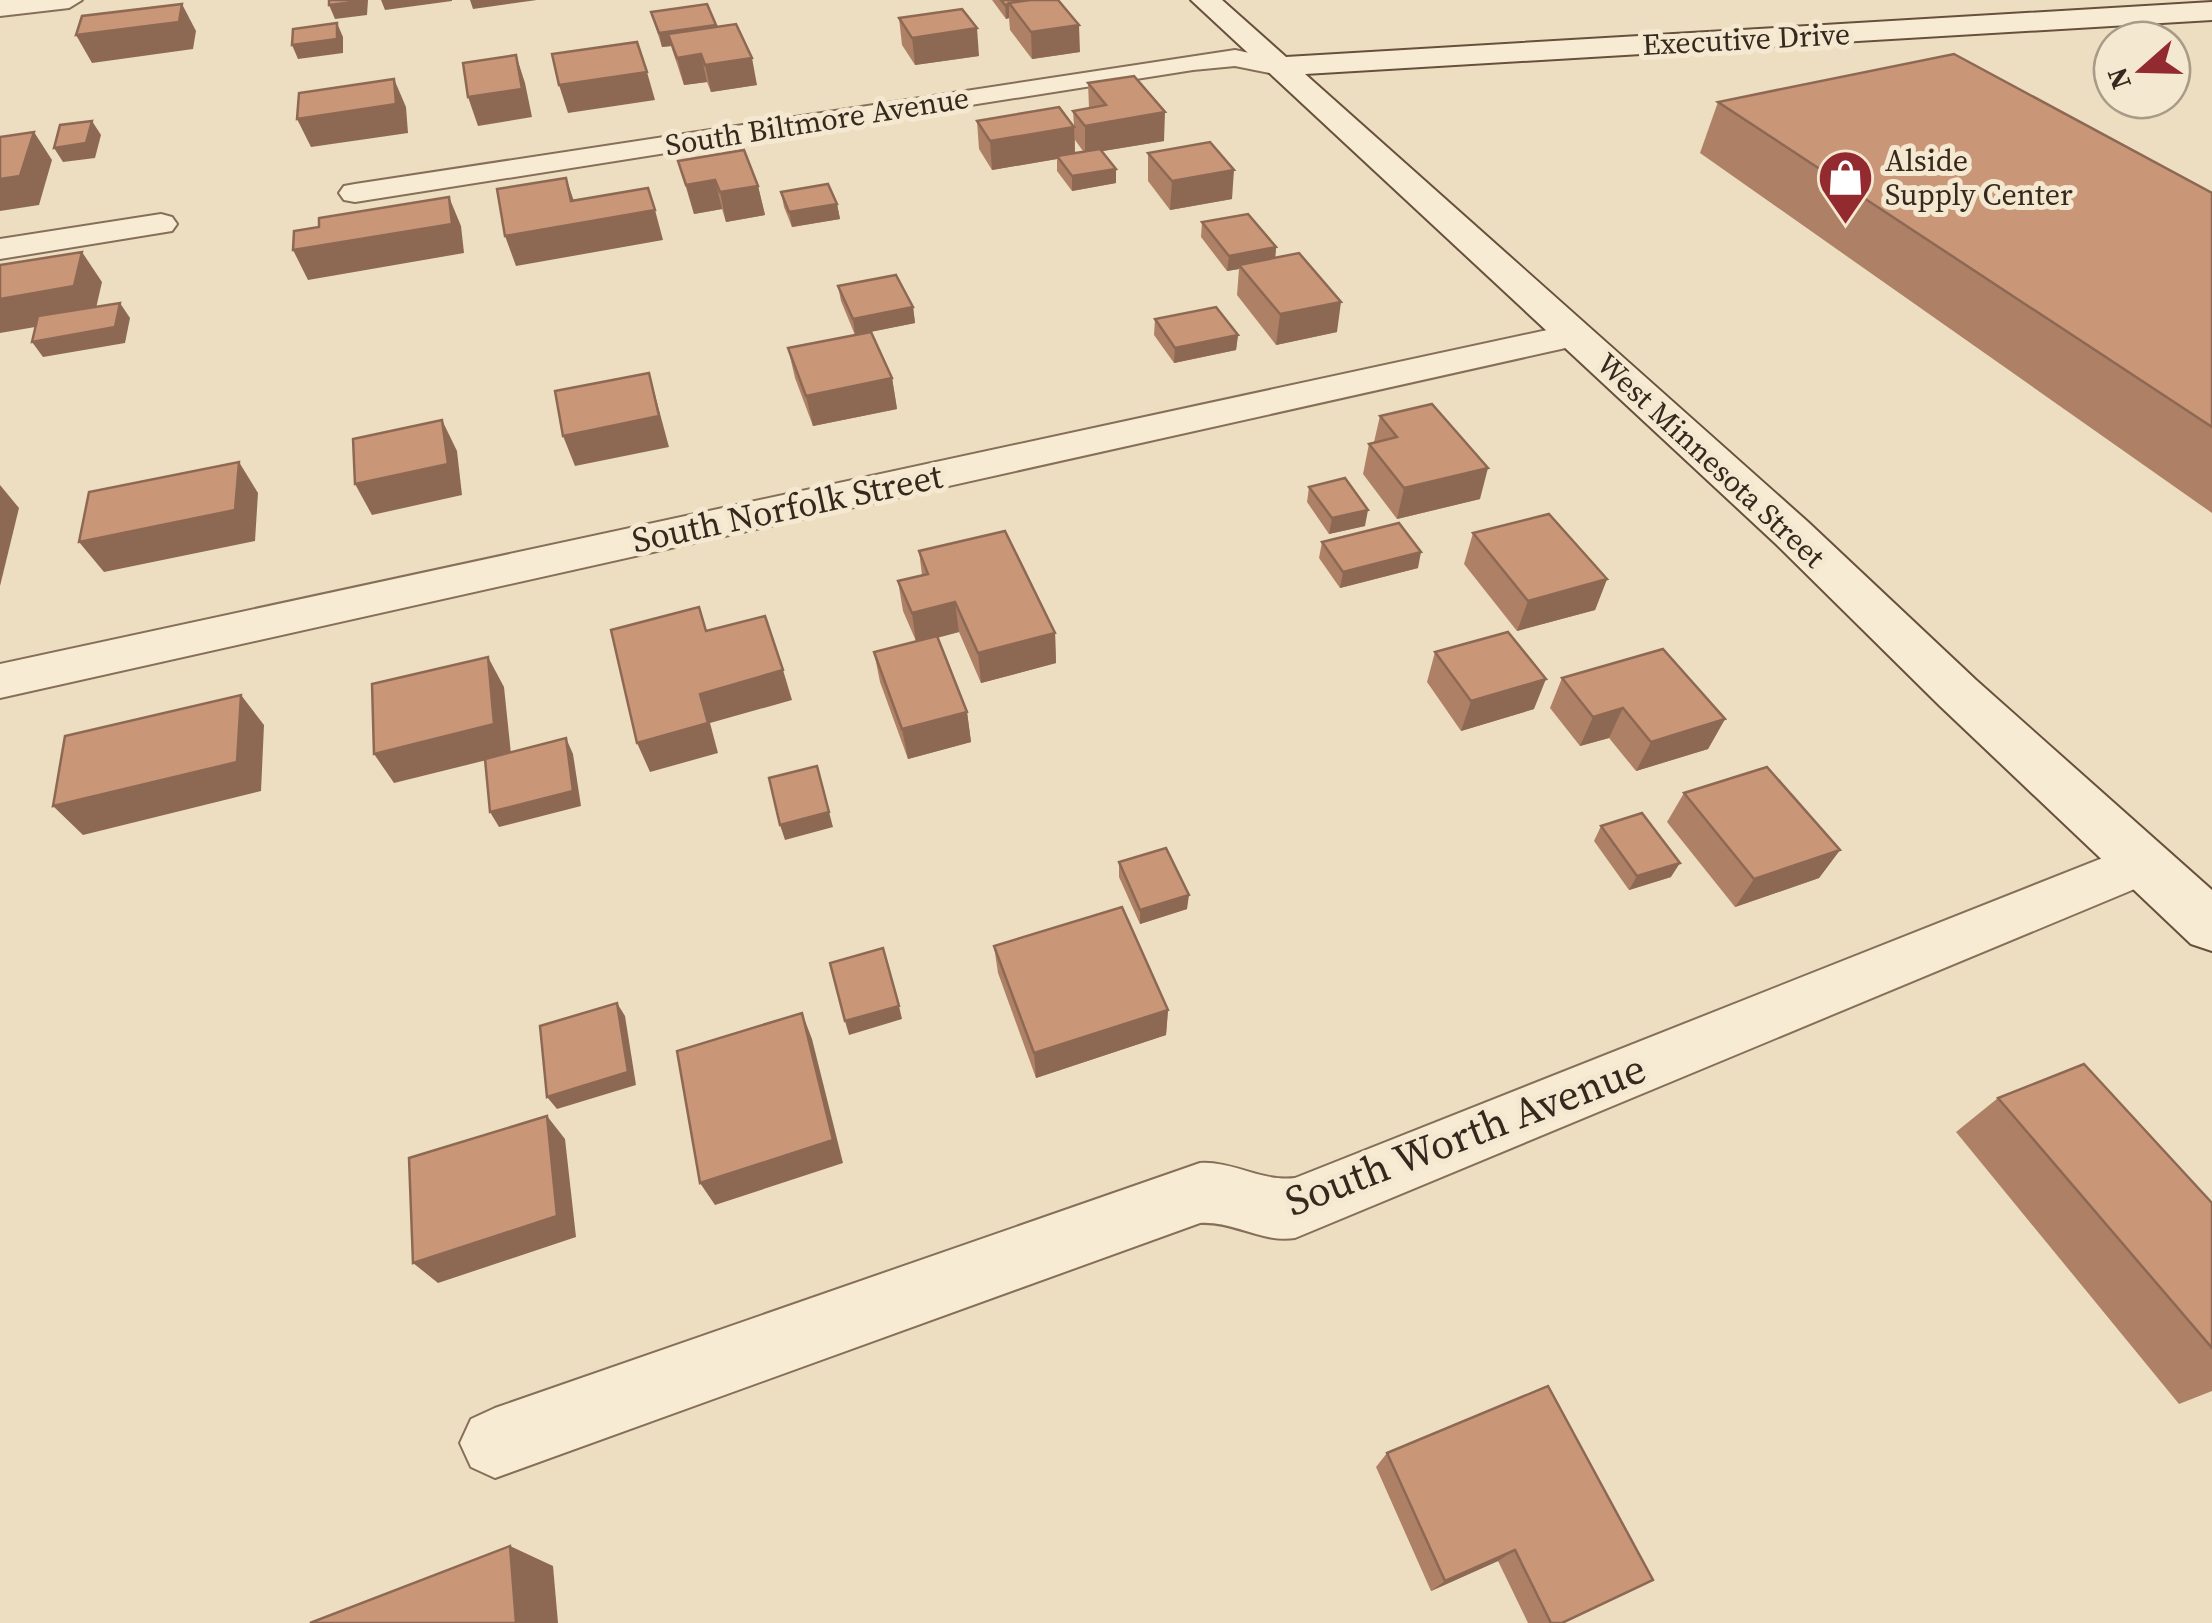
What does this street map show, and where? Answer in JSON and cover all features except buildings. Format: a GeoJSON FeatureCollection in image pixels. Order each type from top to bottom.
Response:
{"type":"FeatureCollection","features":[{"type":"Feature","properties":{"kind":"street"},"geometry":{"type":"LineString","coordinates":[[0,8],[69,0]]}},
{"type":"Feature","properties":{"kind":"street","name":"West Minnesota Street"},"geometry":{"type":"LineString","coordinates":[[1205,0],[1792,533],[2212,926]]}},
{"type":"Feature","properties":{"kind":"street","name":"Executive Drive"},"geometry":{"type":"LineString","coordinates":[[1280,68],[2212,11]]}},
{"type":"Feature","properties":{"kind":"street","name":"South Biltmore Avenue"},"geometry":{"type":"LineString","coordinates":[[355,193],[1201,60],[1235,58],[1280,68]]}},
{"type":"Feature","properties":{"kind":"street"},"geometry":{"type":"LineString","coordinates":[[0,249],[161,224]]}},
{"type":"Feature","properties":{"kind":"street","name":"South Norfolk Street"},"geometry":{"type":"LineString","coordinates":[[0,681],[1575,335]]}},
{"type":"Feature","properties":{"kind":"street","name":"South Worth Avenue"},"geometry":{"type":"LineString","coordinates":[[495,1443],[1200,1193],[1225,1192],[1271,1212],[1295,1208],[2143,863]]}},
{"type":"Feature","properties":{"kind":"place","name":"Alside Supply Center"},"geometry":{"type":"Point","coordinates":[1846,226]}}]}
